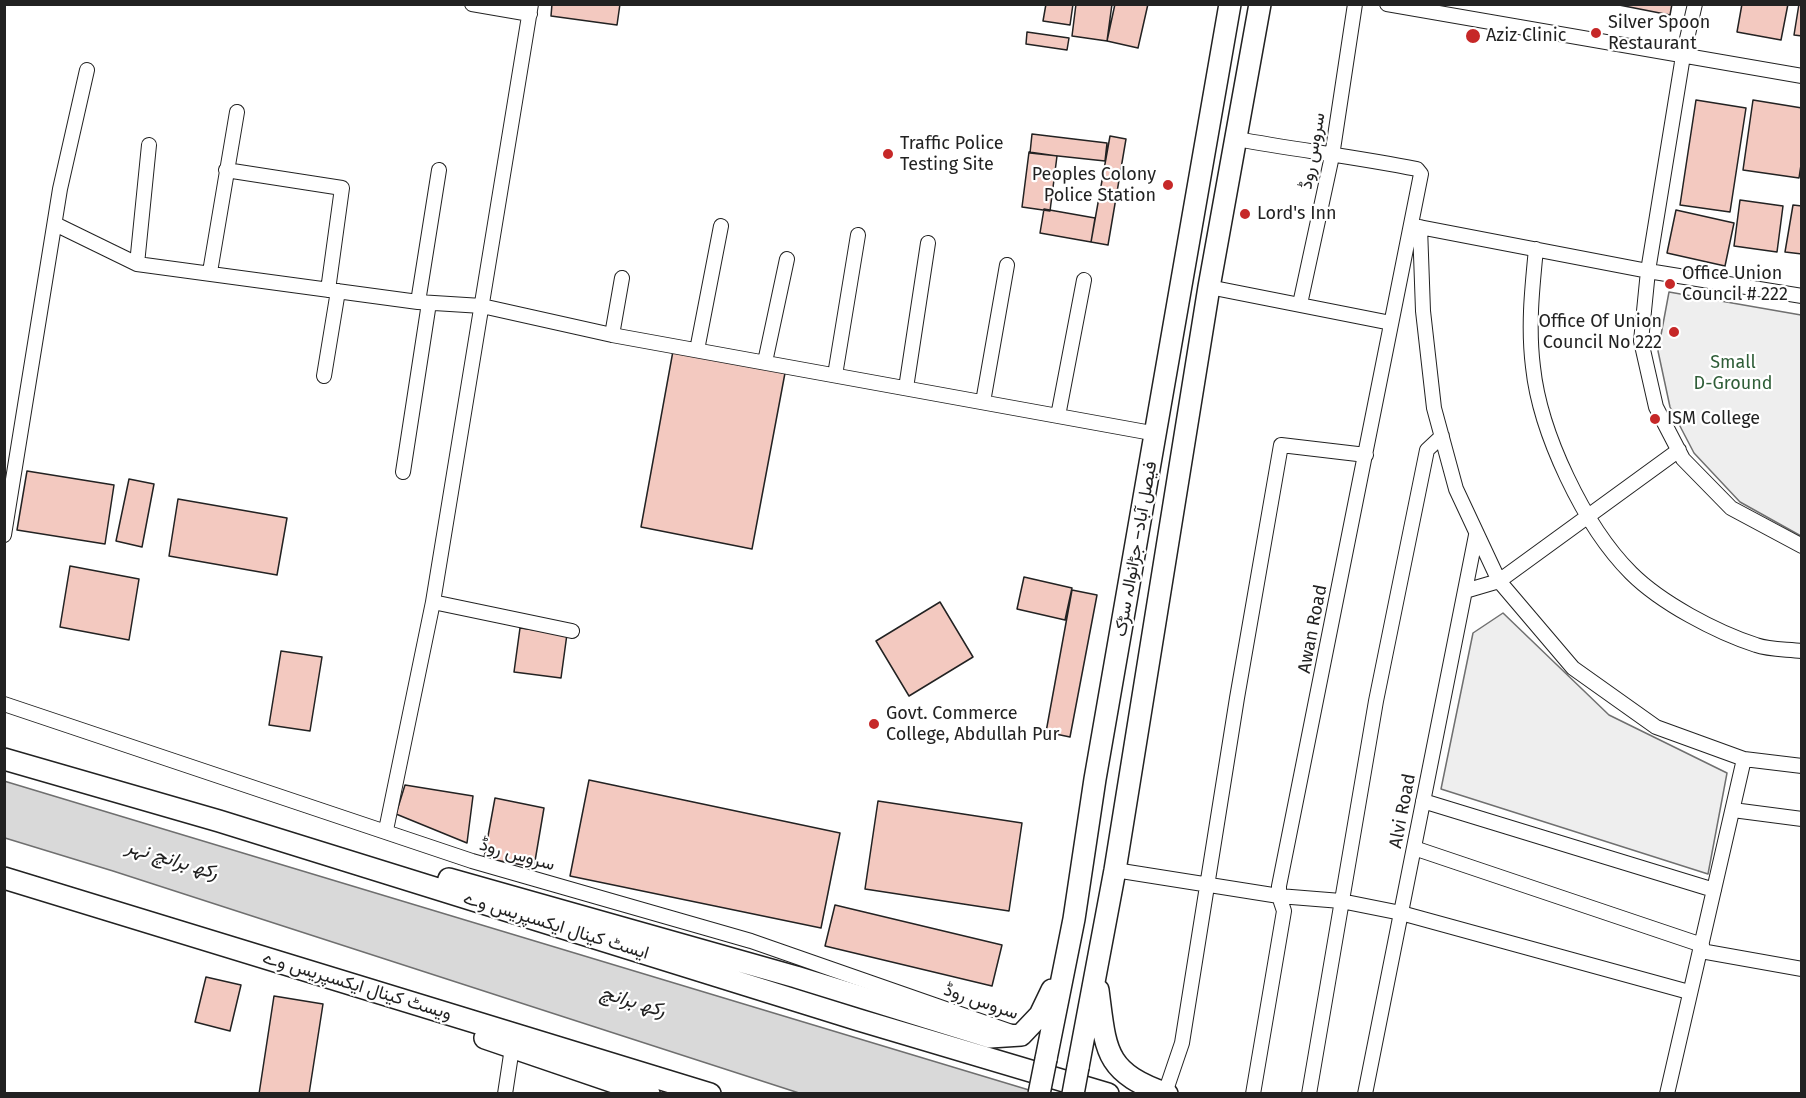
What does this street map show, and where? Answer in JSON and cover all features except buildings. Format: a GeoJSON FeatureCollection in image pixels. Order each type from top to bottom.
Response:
{"type":"FeatureCollection","features":[{"type":"Feature","properties":{"kind":"main road","name":"فیصل آباد– جڑانوالہ سڑک"},"geometry":{"type":"LineString","coordinates":[[1039,1094],[1065,962],[1230,4]]}},
{"type":"Feature","properties":{"kind":"main road","name":"فیصل آباد– جڑانوالہ سڑک"},"geometry":{"type":"LineString","coordinates":[[1073,1094],[1116,870],[1209,286],[1260,4]]}},
{"type":"Feature","properties":{"kind":"main road","name":"ایسٹ کینال ایکسپریس وے"},"geometry":{"type":"LineString","coordinates":[[4,759],[219,821],[859,1020],[1108,1094]]}},
{"type":"Feature","properties":{"kind":"main road"},"geometry":{"type":"LineString","coordinates":[[219,821],[497,891],[796,976],[990,1037],[1021,1035],[1040,1015],[1065,962]]}},
{"type":"Feature","properties":{"kind":"main road","name":"ویسٹ کینال ایکسپریس وے"},"geometry":{"type":"LineString","coordinates":[[4,878],[710,1094]]}},
{"type":"Feature","properties":{"kind":"main road"},"geometry":{"type":"LineString","coordinates":[[1095,970],[1110,1057],[1134,1081],[1166,1093]]}},
{"type":"Feature","properties":{"kind":"main road"},"geometry":{"type":"LineString","coordinates":[[348,983],[512,1048],[649,1094]]}},
{"type":"Feature","properties":{"kind":"street"},"geometry":{"type":"LineString","coordinates":[[386,830],[433,602],[531,9],[472,4]]}},
{"type":"Feature","properties":{"kind":"street","name":"سروس روڈ"},"geometry":{"type":"LineString","coordinates":[[1300,304],[1332,156],[1355,4]]}},
{"type":"Feature","properties":{"kind":"street"},"geometry":{"type":"LineString","coordinates":[[1387,4],[1802,76]]}},
{"type":"Feature","properties":{"kind":"street"},"geometry":{"type":"LineString","coordinates":[[1695,4],[1683,56],[1648,271],[1641,341],[1656,407],[1683,459],[1731,508],[1802,546]]}},
{"type":"Feature","properties":{"kind":"street"},"geometry":{"type":"LineString","coordinates":[[4,535],[55,224],[87,70]]}},
{"type":"Feature","properties":{"kind":"street"},"geometry":{"type":"LineString","coordinates":[[210,272],[237,112]]}},
{"type":"Feature","properties":{"kind":"street"},"geometry":{"type":"LineString","coordinates":[[1237,139],[1332,156]]}},
{"type":"Feature","properties":{"kind":"street"},"geometry":{"type":"LineString","coordinates":[[137,264],[149,145]]}},
{"type":"Feature","properties":{"kind":"street","name":"Awan Road"},"geometry":{"type":"LineString","coordinates":[[1253,1094],[1284,910],[1279,896],[1391,323],[1415,226],[1419,171],[1353,156],[1332,156]]}},
{"type":"Feature","properties":{"kind":"street"},"geometry":{"type":"LineString","coordinates":[[226,170],[342,188],[324,376]]}},
{"type":"Feature","properties":{"kind":"street"},"geometry":{"type":"LineString","coordinates":[[403,472],[439,170]]}},
{"type":"Feature","properties":{"kind":"street"},"geometry":{"type":"LineString","coordinates":[[55,224],[137,264],[210,272],[424,303],[482,306],[612,334],[1157,434]]}},
{"type":"Feature","properties":{"kind":"street"},"geometry":{"type":"LineString","coordinates":[[697,350],[721,226]]}},
{"type":"Feature","properties":{"kind":"street"},"geometry":{"type":"LineString","coordinates":[[1802,296],[1648,271],[1415,226],[1434,408],[1455,489],[1499,581],[1573,668],[1656,727],[1744,759],[1802,766]]}},
{"type":"Feature","properties":{"kind":"street"},"geometry":{"type":"LineString","coordinates":[[835,375],[858,235]]}},
{"type":"Feature","properties":{"kind":"street"},"geometry":{"type":"LineString","coordinates":[[906,388],[928,243]]}},
{"type":"Feature","properties":{"kind":"street"},"geometry":{"type":"LineString","coordinates":[[1536,249],[1530,314],[1533,369],[1554,452],[1587,516],[1631,573],[1688,616],[1758,646],[1802,651]]}},
{"type":"Feature","properties":{"kind":"street"},"geometry":{"type":"LineString","coordinates":[[765,362],[787,259]]}},
{"type":"Feature","properties":{"kind":"street"},"geometry":{"type":"LineString","coordinates":[[983,402],[1007,265]]}},
{"type":"Feature","properties":{"kind":"street"},"geometry":{"type":"LineString","coordinates":[[612,334],[622,278]]}},
{"type":"Feature","properties":{"kind":"street"},"geometry":{"type":"LineString","coordinates":[[1058,416],[1084,280]]}},
{"type":"Feature","properties":{"kind":"street"},"geometry":{"type":"LineString","coordinates":[[1209,286],[1391,323]]}},
{"type":"Feature","properties":{"kind":"street"},"geometry":{"type":"LineString","coordinates":[[1309,1094],[1377,701],[1427,450],[1442,436]]}},
{"type":"Feature","properties":{"kind":"street"},"geometry":{"type":"LineString","coordinates":[[1166,1093],[1182,1042],[1281,445],[1366,455]]}},
{"type":"Feature","properties":{"kind":"street"},"geometry":{"type":"LineString","coordinates":[[1465,591],[1499,581],[1545,550],[1587,516],[1679,450]]}},
{"type":"Feature","properties":{"kind":"street","name":"Alvi Road"},"geometry":{"type":"LineString","coordinates":[[1365,1094],[1476,535]]}},
{"type":"Feature","properties":{"kind":"street"},"geometry":{"type":"LineString","coordinates":[[433,602],[572,631]]}},
{"type":"Feature","properties":{"kind":"street","name":"سروس روڈ"},"geometry":{"type":"LineString","coordinates":[[4,704],[386,830],[472,861],[751,941],[1021,1035]]}},
{"type":"Feature","properties":{"kind":"street"},"geometry":{"type":"LineString","coordinates":[[1667,1094],[1744,759]]}},
{"type":"Feature","properties":{"kind":"street"},"geometry":{"type":"LineString","coordinates":[[1423,801],[1714,890]]}},
{"type":"Feature","properties":{"kind":"street"},"geometry":{"type":"LineString","coordinates":[[1733,810],[1802,819]]}},
{"type":"Feature","properties":{"kind":"street"},"geometry":{"type":"LineString","coordinates":[[1414,848],[1701,948],[1802,969]]}},
{"type":"Feature","properties":{"kind":"street"},"geometry":{"type":"LineString","coordinates":[[1116,870],[1279,896],[1341,902],[1401,912],[1689,992]]}},
{"type":"Feature","properties":{"kind":"street"},"geometry":{"type":"LineString","coordinates":[[505,1094],[512,1048]]}},
{"type":"Feature","properties":{"kind":"green space","name":"Small D-Ground"},"geometry":{"type":"Polygon","coordinates":[[[1669,292],[1801,315],[1801,536],[1740,502],[1694,453],[1670,407],[1658,351],[1669,292]]]}},
{"type":"Feature","properties":{"kind":"green space"},"geometry":{"type":"Polygon","coordinates":[[[1503,613],[1609,715],[1727,773],[1708,874],[1441,789],[1473,633],[1503,613]]]}},
{"type":"Feature","properties":{"kind":"water"},"geometry":{"type":"Polygon","coordinates":[[[4,781],[1039,1093],[799,1093],[5,838],[4,781]]]}},
{"type":"Feature","properties":{"kind":"place","name":"Silver Spoon Restaurant"},"geometry":{"type":"Point","coordinates":[1596,33]}},
{"type":"Feature","properties":{"kind":"place","name":"Aziz Clinic"},"geometry":{"type":"Point","coordinates":[1473,36]}},
{"type":"Feature","properties":{"kind":"place","name":"Traffic Police Testing Site"},"geometry":{"type":"Point","coordinates":[888,154]}},
{"type":"Feature","properties":{"kind":"place","name":"Peoples Colony Police Station"},"geometry":{"type":"Point","coordinates":[1168,185]}},
{"type":"Feature","properties":{"kind":"place","name":"Lord's Inn"},"geometry":{"type":"Point","coordinates":[1245,214]}},
{"type":"Feature","properties":{"kind":"place","name":"Office Union Council # 222"},"geometry":{"type":"Point","coordinates":[1670,284]}},
{"type":"Feature","properties":{"kind":"place","name":"Office Of Union Council No 222"},"geometry":{"type":"Point","coordinates":[1674,332]}},
{"type":"Feature","properties":{"kind":"place","name":"ISM College"},"geometry":{"type":"Point","coordinates":[1655,419]}},
{"type":"Feature","properties":{"kind":"place","name":"Govt. Commerce College, Abdullah Pur"},"geometry":{"type":"Point","coordinates":[874,724]}},
{"type":"Feature","properties":{"kind":"water label","name":"رکھ برانچ نہر"},"geometry":{"type":"Point","coordinates":[172,860]}},
{"type":"Feature","properties":{"kind":"water label","name":"رکھ برانچ"},"geometry":{"type":"Point","coordinates":[633,1002]}}]}
